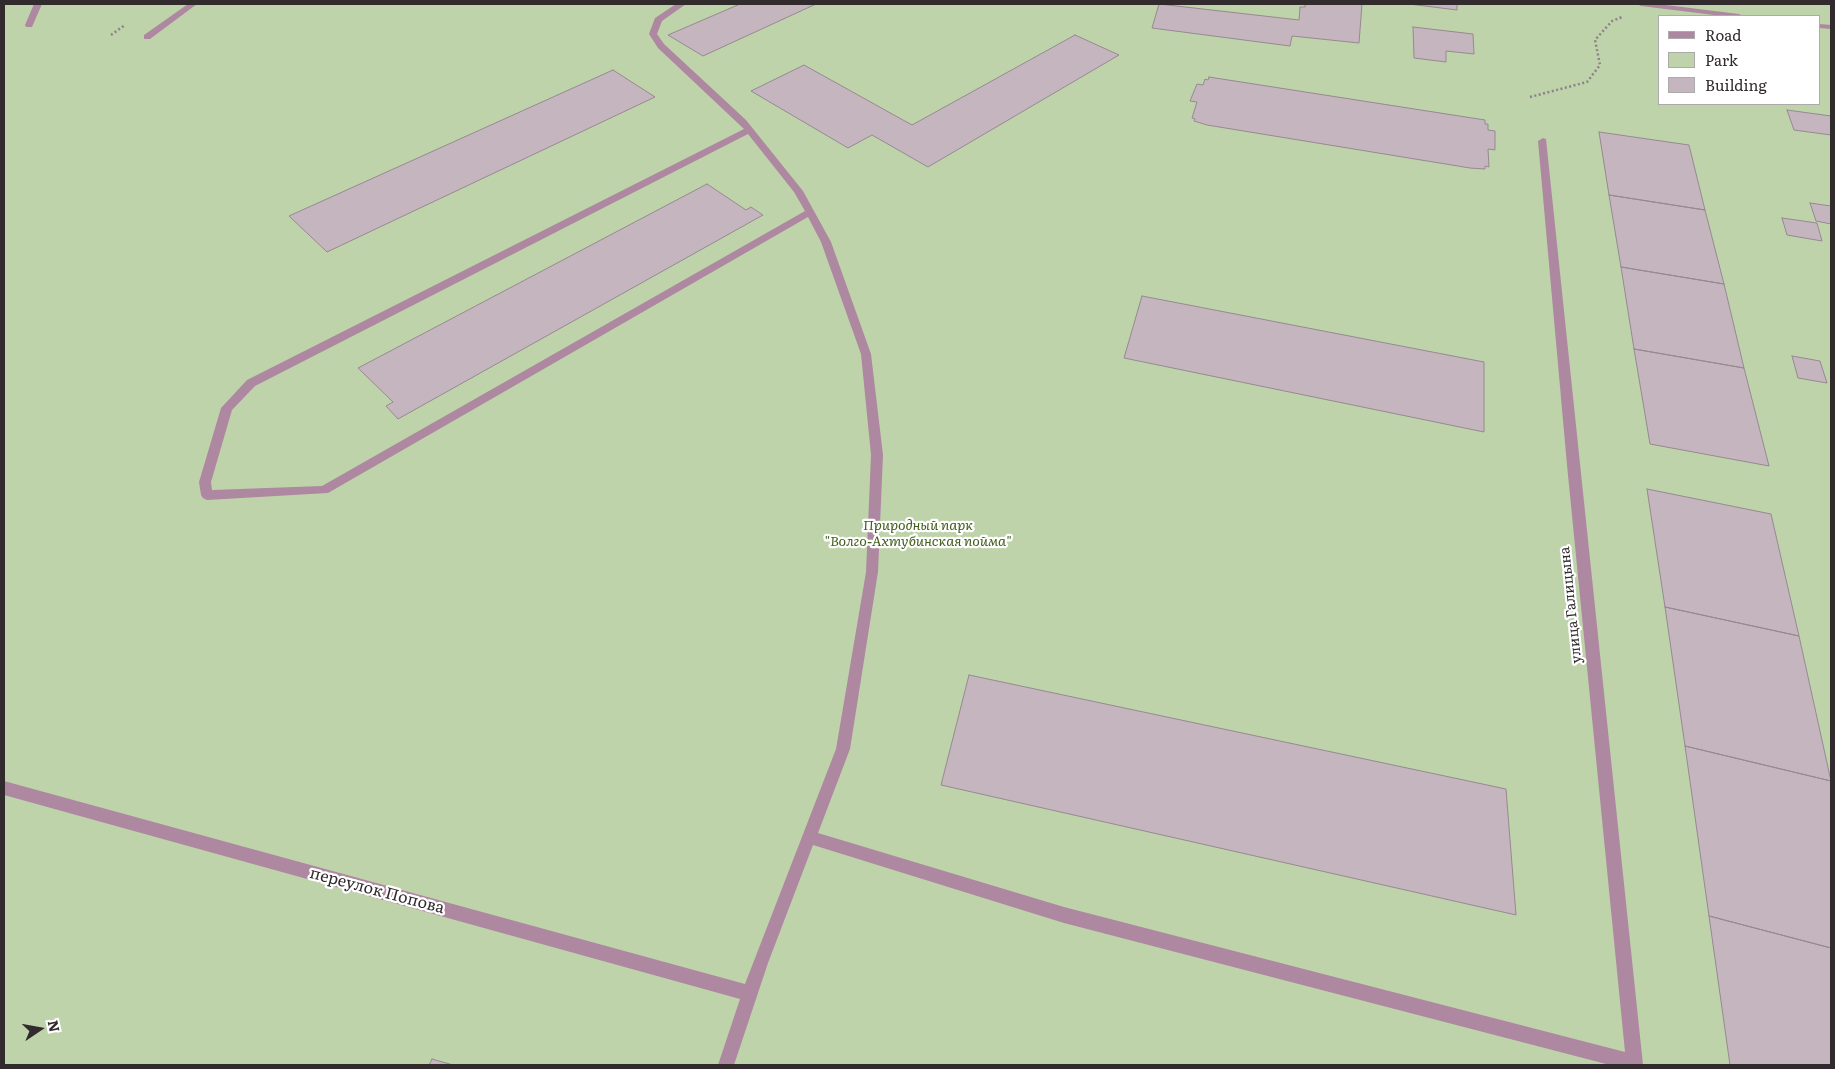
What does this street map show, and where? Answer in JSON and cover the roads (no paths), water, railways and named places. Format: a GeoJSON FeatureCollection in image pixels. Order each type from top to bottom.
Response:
{"type":"FeatureCollection","features":[{"type":"Feature","properties":{"kind":"street"},"geometry":{"type":"LineString","coordinates":[[29,25],[38,4]]}},
{"type":"Feature","properties":{"kind":"street"},"geometry":{"type":"LineString","coordinates":[[147,37],[192,4]]}},
{"type":"Feature","properties":{"kind":"street"},"geometry":{"type":"LineString","coordinates":[[1641,4],[1732,15]]}},
{"type":"Feature","properties":{"kind":"street"},"geometry":{"type":"LineString","coordinates":[[678,6],[658,20],[653,34],[661,46],[743,122],[798,191],[826,242],[866,354],[877,455],[872,572],[843,749],[760,963],[726,1065]]}},
{"type":"Feature","properties":{"kind":"street"},"geometry":{"type":"LineString","coordinates":[[748,130],[251,383],[227,408],[205,482],[207,494],[324,490],[810,212]]}},
{"type":"Feature","properties":{"kind":"street","name":"улица Галицына"},"geometry":{"type":"LineString","coordinates":[[1543,141],[1573,465],[1634,1064]]}},
{"type":"Feature","properties":{"kind":"street","name":"переулок Попова"},"geometry":{"type":"LineString","coordinates":[[4,788],[750,994]]}},
{"type":"Feature","properties":{"kind":"street"},"geometry":{"type":"LineString","coordinates":[[809,837],[1064,915],[1634,1064]]}},
{"type":"Feature","properties":{"kind":"park label","name":"Природный парк \"Волго-Ахтубинская пойма\""},"geometry":{"type":"Point","coordinates":[918,534]}}]}
